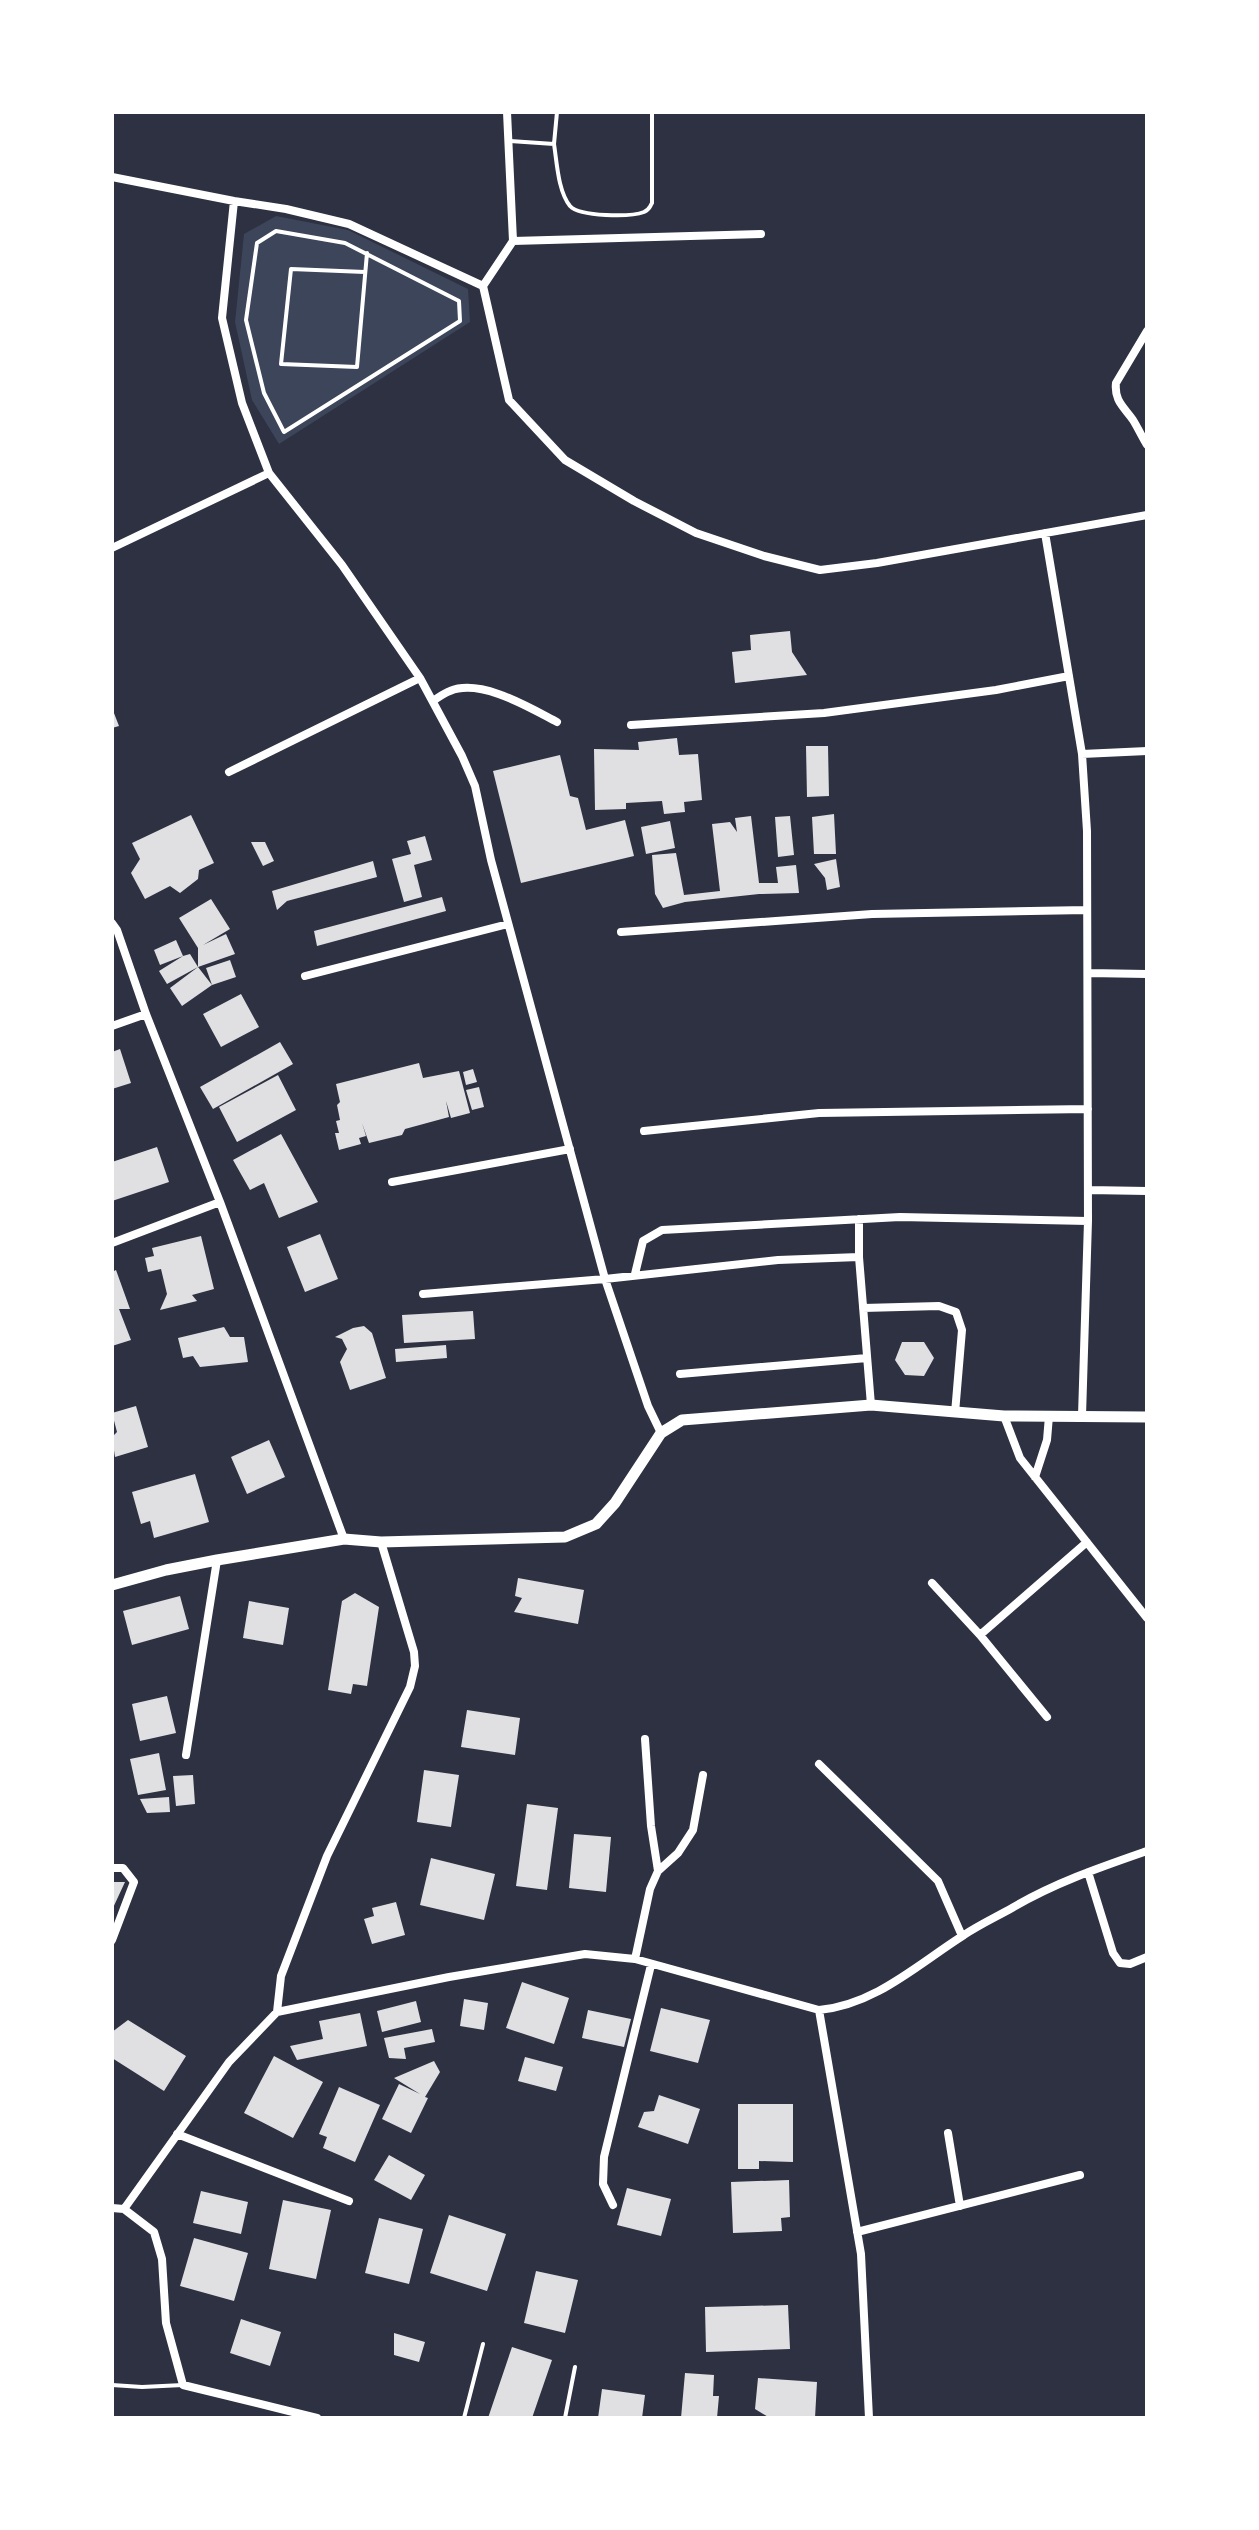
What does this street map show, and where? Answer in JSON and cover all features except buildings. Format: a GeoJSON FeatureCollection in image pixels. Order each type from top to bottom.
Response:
{"type":"FeatureCollection","features":[{"type":"Feature","properties":{"kind":"street"},"geometry":{"type":"LineString","coordinates":[[507,112],[513,241],[483,286],[509,400],[565,460],[696,533],[764,556],[820,570],[877,563],[1147,515]]}},
{"type":"Feature","properties":{"kind":"street"},"geometry":{"type":"LineString","coordinates":[[112,177],[349,224],[483,286]]}},
{"type":"Feature","properties":{"kind":"street"},"geometry":{"type":"LineString","coordinates":[[234,201],[222,318],[242,403],[269,473],[342,565],[420,678],[475,786],[491,860],[605,1279],[648,1406],[661,1433]]}},
{"type":"Feature","properties":{"kind":"street"},"geometry":{"type":"LineString","coordinates":[[513,241],[761,234]]}},
{"type":"Feature","properties":{"kind":"street"},"geometry":{"type":"LineString","coordinates":[[1147,331],[1116,383],[1115,394],[1147,445]]}},
{"type":"Feature","properties":{"kind":"street"},"geometry":{"type":"LineString","coordinates":[[112,548],[269,473]]}},
{"type":"Feature","properties":{"kind":"street"},"geometry":{"type":"LineString","coordinates":[[1045,533],[1082,754],[1087,831],[1088,1221],[1082,1416]]}},
{"type":"Feature","properties":{"kind":"street"},"geometry":{"type":"LineString","coordinates":[[631,725],[824,713],[996,690],[1069,676]]}},
{"type":"Feature","properties":{"kind":"street"},"geometry":{"type":"LineString","coordinates":[[229,772],[420,678]]}},
{"type":"Feature","properties":{"kind":"street"},"geometry":{"type":"LineString","coordinates":[[433,701],[452,689],[482,689],[522,703],[557,722]]}},
{"type":"Feature","properties":{"kind":"street"},"geometry":{"type":"LineString","coordinates":[[1082,754],[1147,751]]}},
{"type":"Feature","properties":{"kind":"street"},"geometry":{"type":"LineString","coordinates":[[621,932],[872,914],[1087,910]]}},
{"type":"Feature","properties":{"kind":"street"},"geometry":{"type":"LineString","coordinates":[[112,923],[220,1202],[344,1539]]}},
{"type":"Feature","properties":{"kind":"street"},"geometry":{"type":"LineString","coordinates":[[305,976],[508,924]]}},
{"type":"Feature","properties":{"kind":"street"},"geometry":{"type":"LineString","coordinates":[[1088,973],[1147,974]]}},
{"type":"Feature","properties":{"kind":"street"},"geometry":{"type":"LineString","coordinates":[[112,1026],[146,1014]]}},
{"type":"Feature","properties":{"kind":"street"},"geometry":{"type":"LineString","coordinates":[[644,1131],[819,1113],[1088,1109]]}},
{"type":"Feature","properties":{"kind":"street"},"geometry":{"type":"LineString","coordinates":[[392,1182],[570,1149]]}},
{"type":"Feature","properties":{"kind":"street"},"geometry":{"type":"LineString","coordinates":[[1088,1190],[1147,1191]]}},
{"type":"Feature","properties":{"kind":"street"},"geometry":{"type":"LineString","coordinates":[[112,1243],[220,1202]]}},
{"type":"Feature","properties":{"kind":"street"},"geometry":{"type":"LineString","coordinates":[[635,1274],[643,1241],[662,1230],[900,1217],[1088,1221]]}},
{"type":"Feature","properties":{"kind":"street"},"geometry":{"type":"LineString","coordinates":[[859,1219],[859,1257],[871,1405]]}},
{"type":"Feature","properties":{"kind":"street"},"geometry":{"type":"LineString","coordinates":[[423,1294],[605,1279],[778,1260],[859,1257]]}},
{"type":"Feature","properties":{"kind":"street"},"geometry":{"type":"LineString","coordinates":[[863,1308],[939,1306],[956,1312],[962,1330],[955,1413]]}},
{"type":"Feature","properties":{"kind":"street"},"geometry":{"type":"LineString","coordinates":[[680,1374],[867,1358]]}},
{"type":"Feature","properties":{"kind":"street"},"geometry":{"type":"LineString","coordinates":[[112,1585],[166,1570],[344,1539],[381,1542],[565,1537],[596,1524],[615,1503],[661,1433],[682,1420],[871,1405],[1004,1416],[1147,1417]]}},
{"type":"Feature","properties":{"kind":"street"},"geometry":{"type":"LineString","coordinates":[[1004,1416],[1020,1458],[1147,1618]]}},
{"type":"Feature","properties":{"kind":"street"},"geometry":{"type":"LineString","coordinates":[[1035,1477],[1047,1440],[1049,1416]]}},
{"type":"Feature","properties":{"kind":"street"},"geometry":{"type":"LineString","coordinates":[[277,2012],[281,1976],[327,1856],[410,1687],[415,1666],[414,1652],[381,1542]]}},
{"type":"Feature","properties":{"kind":"street"},"geometry":{"type":"LineString","coordinates":[[980,1635],[1087,1542]]}},
{"type":"Feature","properties":{"kind":"street"},"geometry":{"type":"LineString","coordinates":[[186,1755],[217,1560]]}},
{"type":"Feature","properties":{"kind":"street"},"geometry":{"type":"LineString","coordinates":[[932,1583],[980,1635],[1047,1717]]}},
{"type":"Feature","properties":{"kind":"street"},"geometry":{"type":"LineString","coordinates":[[645,1739],[651,1826],[658,1871]]}},
{"type":"Feature","properties":{"kind":"street"},"geometry":{"type":"LineString","coordinates":[[819,1764],[938,1881],[962,1936]]}},
{"type":"Feature","properties":{"kind":"street"},"geometry":{"type":"LineString","coordinates":[[635,1959],[650,1889],[658,1871],[678,1853],[693,1830],[703,1775]]}},
{"type":"Feature","properties":{"kind":"street"},"geometry":{"type":"LineString","coordinates":[[124,2209],[229,2062],[277,2012],[585,1954],[635,1959],[819,2010],[837,2009],[902,1979],[962,1936],[1016,1905],[1088,1872],[1147,1851]]}},
{"type":"Feature","properties":{"kind":"street"},"geometry":{"type":"LineString","coordinates":[[112,1868],[123,1868],[134,1882],[112,1940]]}},
{"type":"Feature","properties":{"kind":"street"},"geometry":{"type":"LineString","coordinates":[[1088,1872],[1113,1953],[1120,1963],[1130,1964],[1147,1957]]}},
{"type":"Feature","properties":{"kind":"street"},"geometry":{"type":"LineString","coordinates":[[613,2205],[603,2184],[604,2157],[651,1965]]}},
{"type":"Feature","properties":{"kind":"street"},"geometry":{"type":"LineString","coordinates":[[819,2010],[861,2254],[869,2418]]}},
{"type":"Feature","properties":{"kind":"street"},"geometry":{"type":"LineString","coordinates":[[948,2133],[960,2206]]}},
{"type":"Feature","properties":{"kind":"street"},"geometry":{"type":"LineString","coordinates":[[177,2134],[349,2201]]}},
{"type":"Feature","properties":{"kind":"street"},"geometry":{"type":"LineString","coordinates":[[857,2232],[1080,2175]]}},
{"type":"Feature","properties":{"kind":"street"},"geometry":{"type":"LineString","coordinates":[[112,2208],[124,2209],[154,2232],[162,2259],[166,2323],[183,2385],[317,2418]]}},
{"type":"Feature","properties":{"kind":"lane"},"geometry":{"type":"LineString","coordinates":[[557,112],[554,144],[566,200],[573,210],[590,215],[649,210],[652,203],[652,112]]}},
{"type":"Feature","properties":{"kind":"lane"},"geometry":{"type":"LineString","coordinates":[[508,140],[554,144]]}},
{"type":"Feature","properties":{"kind":"lane"},"geometry":{"type":"LineString","coordinates":[[464,2418],[483,2344]]}},
{"type":"Feature","properties":{"kind":"lane"},"geometry":{"type":"LineString","coordinates":[[565,2418],[575,2367]]}},
{"type":"Feature","properties":{"kind":"lane"},"geometry":{"type":"LineString","coordinates":[[112,2385],[183,2385]]}},
{"type":"Feature","properties":{"kind":"path"},"geometry":{"type":"LineString","coordinates":[[276,231],[345,243],[367,254],[459,301],[460,321],[284,432],[264,393],[246,320],[257,243],[276,231]]}},
{"type":"Feature","properties":{"kind":"path"},"geometry":{"type":"LineString","coordinates":[[365,272],[291,269],[281,364],[357,367],[367,254],[375,236]]}},
{"type":"Feature","properties":{"kind":"shaded area"},"geometry":{"type":"Polygon","coordinates":[[[276,216],[348,230],[468,289],[470,322],[279,444],[252,400],[235,322],[244,234],[276,216]]]}}]}
